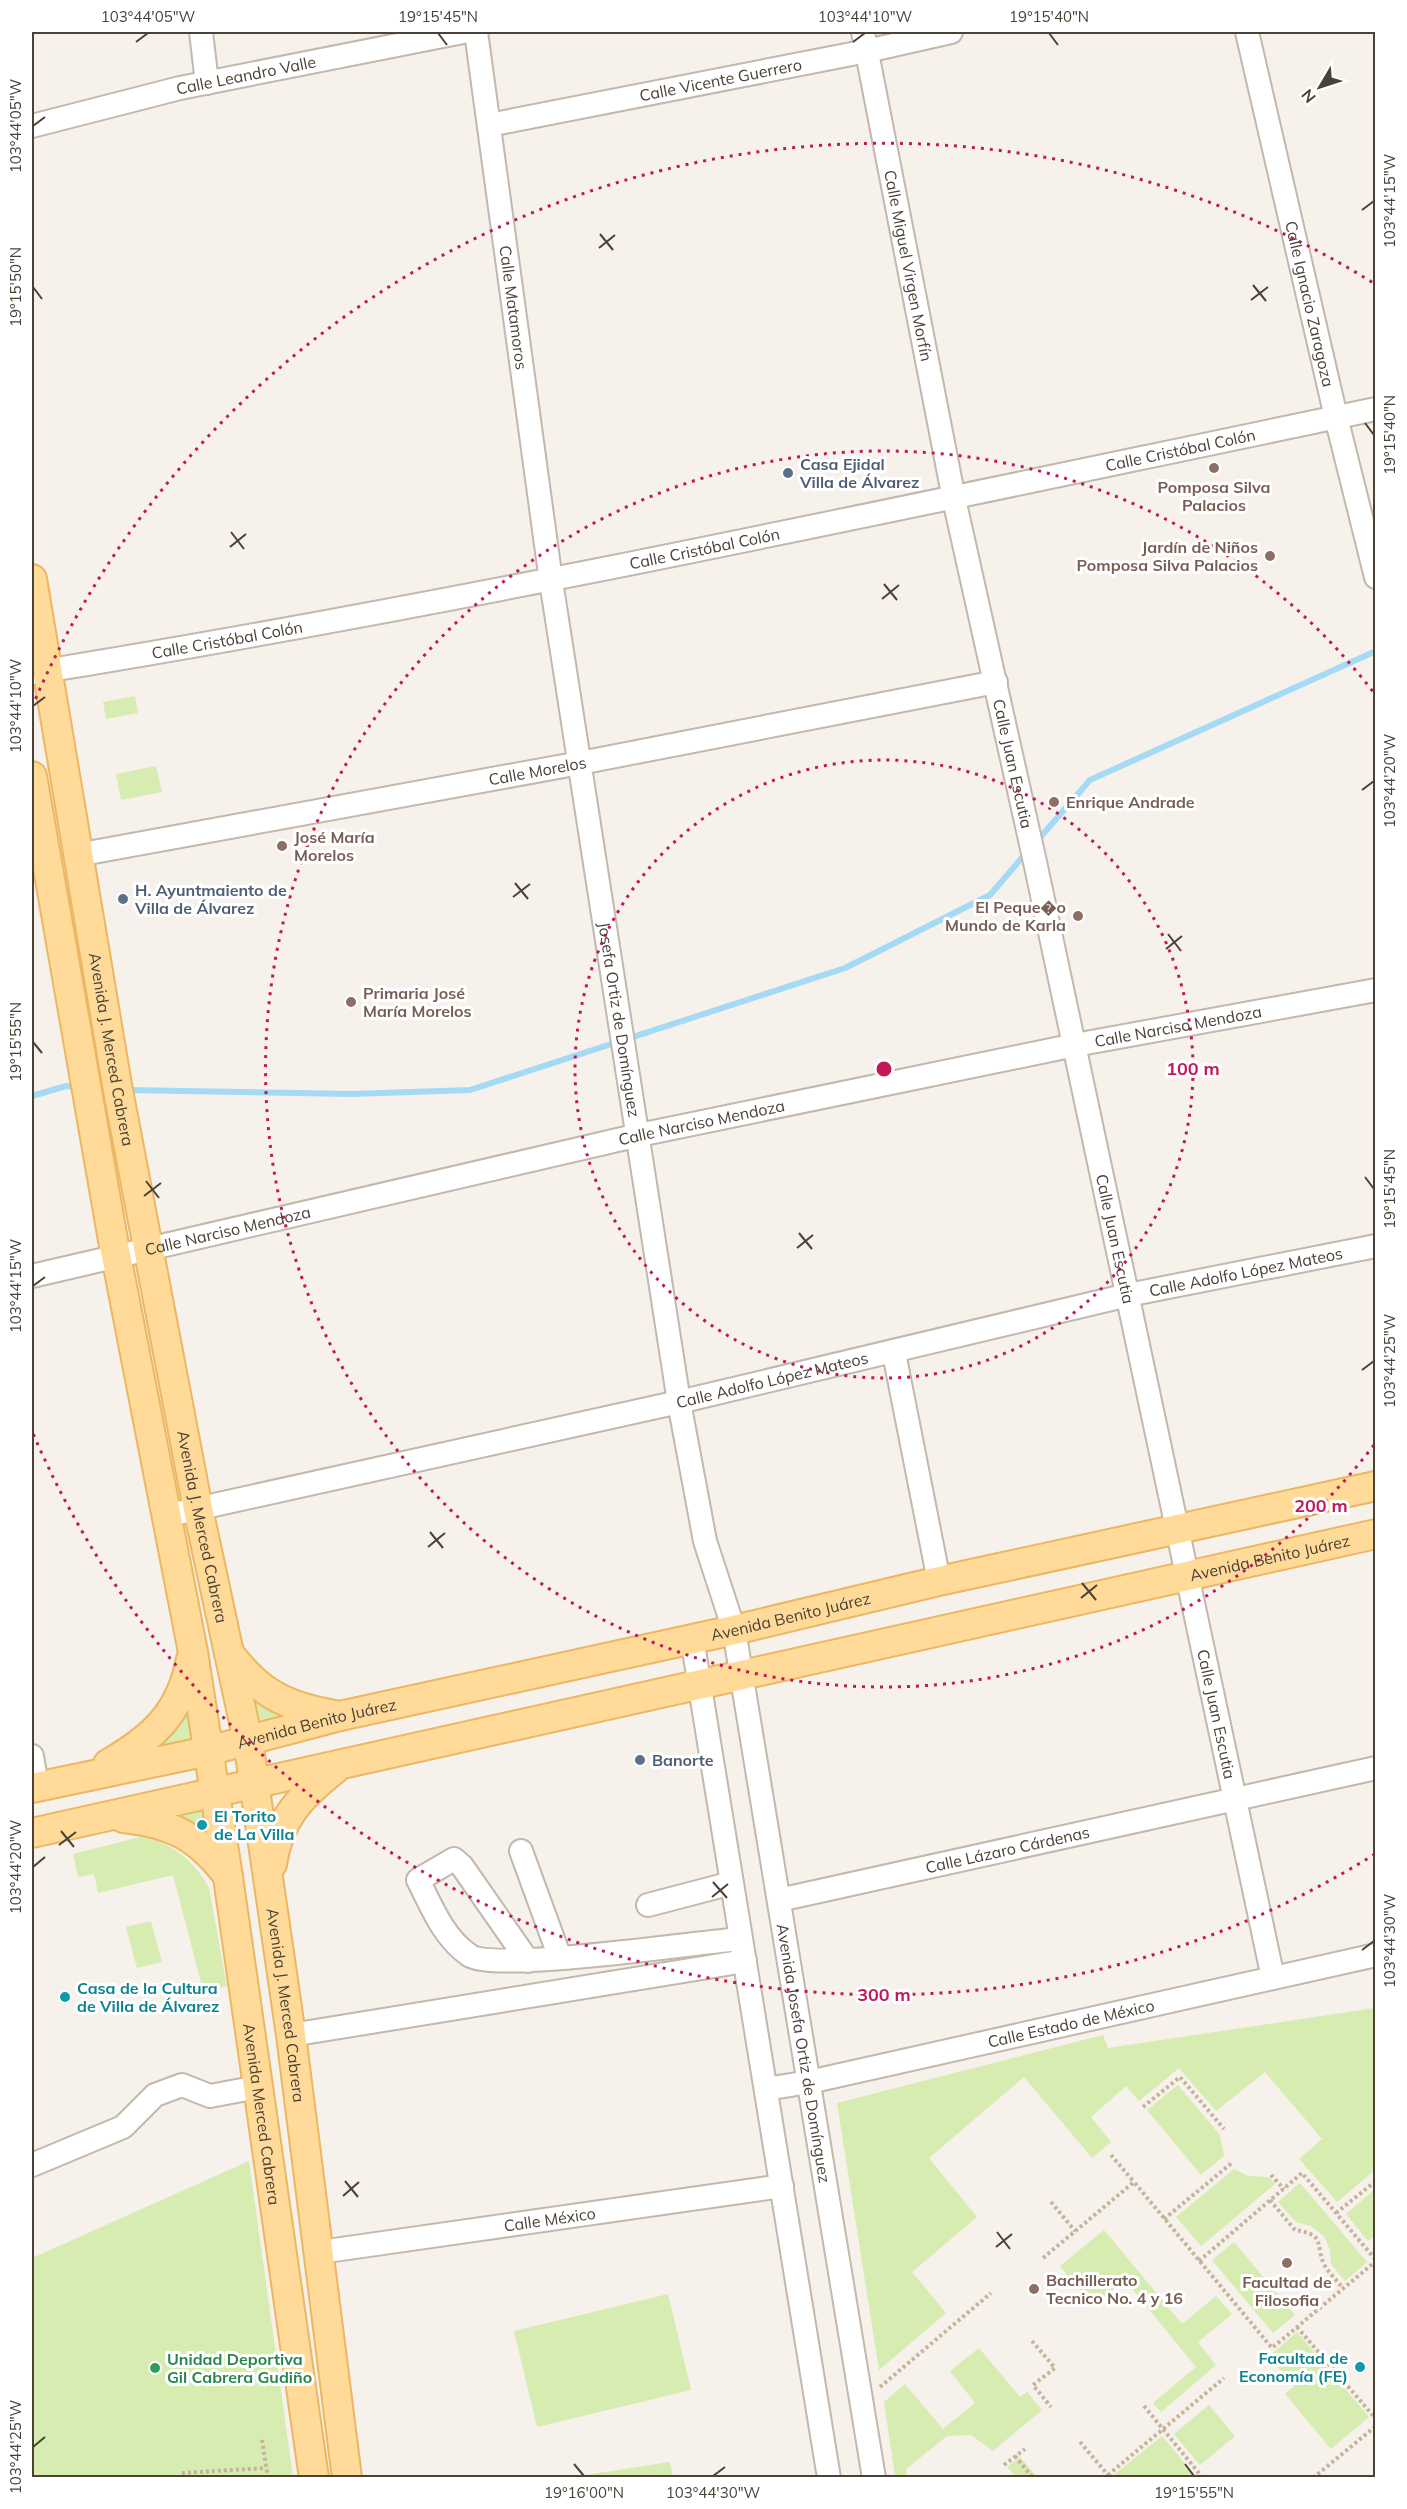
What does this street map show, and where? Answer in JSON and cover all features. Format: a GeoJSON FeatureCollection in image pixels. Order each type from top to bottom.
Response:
{"type":"FeatureCollection","features":[{"type":"Feature","properties":{"kind":"main road","name":"Avenida J. Merced Cabrera"},"geometry":{"type":"LineString","coordinates":[[32,579],[39,672],[77,855],[117,1085],[198,1509],[226,1650],[248,1741],[270,1878],[320,2252],[347,2478]]}},
{"type":"Feature","properties":{"kind":"main road","name":"Avenida J. Merced Cabrera"},"geometry":{"type":"LineString","coordinates":[[32,776],[86,1090],[193,1652],[208,1751]]}},
{"type":"Feature","properties":{"kind":"main road"},"geometry":{"type":"LineString","coordinates":[[86,1090],[117,1085]]}},
{"type":"Feature","properties":{"kind":"main road","name":"Avenida Benito Juárez"},"geometry":{"type":"LineString","coordinates":[[34,1788],[208,1751],[340,1716],[734,1630],[939,1581],[1376,1486]]}},
{"type":"Feature","properties":{"kind":"main road","name":"Avenida Benito Juárez"},"geometry":{"type":"LineString","coordinates":[[32,1833],[213,1791],[339,1766],[742,1677],[1376,1534]]}},
{"type":"Feature","properties":{"kind":"main road"},"geometry":{"type":"LineString","coordinates":[[226,1650],[245,1675],[273,1697],[311,1711],[340,1716]]}},
{"type":"Feature","properties":{"kind":"main road"},"geometry":{"type":"LineString","coordinates":[[88,1777],[141,1744],[166,1719],[186,1685],[193,1652]]}},
{"type":"Feature","properties":{"kind":"main road","name":"Avenida Merced Cabrera"},"geometry":{"type":"LineString","coordinates":[[208,1751],[314,2478]]}},
{"type":"Feature","properties":{"kind":"main road"},"geometry":{"type":"LineString","coordinates":[[270,1878],[274,1850],[283,1823],[303,1794],[339,1766]]}},
{"type":"Feature","properties":{"kind":"main road"},"geometry":{"type":"LineString","coordinates":[[100,1816],[157,1822],[187,1834],[214,1858],[228,1877]]}},
{"type":"Feature","properties":{"kind":"main road"},"geometry":{"type":"LineString","coordinates":[[304,2411],[338,2408]]}},
{"type":"Feature","properties":{"kind":"street"},"geometry":{"type":"LineString","coordinates":[[201,32],[207,83]]}},
{"type":"Feature","properties":{"kind":"street","name":"Calle Leandro Valle"},"geometry":{"type":"LineString","coordinates":[[32,126],[207,83],[463,32]]}},
{"type":"Feature","properties":{"kind":"street","name":"Calle Matamoros"},"geometry":{"type":"LineString","coordinates":[[476,32],[551,582]]}},
{"type":"Feature","properties":{"kind":"street","name":"Calle Vicente Guerrero"},"geometry":{"type":"LineString","coordinates":[[489,125],[865,41],[951,32]]}},
{"type":"Feature","properties":{"kind":"street","name":"Calle Ignacio Zaragoza"},"geometry":{"type":"LineString","coordinates":[[1247,32],[1336,417],[1376,577]]}},
{"type":"Feature","properties":{"kind":"street","name":"Calle Miguel Virgen Morfín"},"geometry":{"type":"LineString","coordinates":[[865,41],[954,499]]}},
{"type":"Feature","properties":{"kind":"street","name":"Calle Cristóbal Colón"},"geometry":{"type":"LineString","coordinates":[[39,672],[551,582],[1376,409]]}},
{"type":"Feature","properties":{"kind":"street","name":"Calle Juan Escutia"},"geometry":{"type":"LineString","coordinates":[[954,499],[1029,831],[1273,1978]]}},
{"type":"Feature","properties":{"kind":"street","name":"Josefa Ortiz de Domínguez"},"geometry":{"type":"LineString","coordinates":[[551,582],[680,1402],[705,1541],[734,1630]]}},
{"type":"Feature","properties":{"kind":"street","name":"Calle Morelos"},"geometry":{"type":"LineString","coordinates":[[77,855],[580,763],[996,682]]}},
{"type":"Feature","properties":{"kind":"street","name":"Calle Narciso Mendoza"},"geometry":{"type":"LineString","coordinates":[[32,1276],[639,1135],[1075,1045],[1376,990]]}},
{"type":"Feature","properties":{"kind":"street","name":"Calle Adolfo López Mateos"},"geometry":{"type":"LineString","coordinates":[[168,1515],[894,1353],[1128,1295],[1376,1246]]}},
{"type":"Feature","properties":{"kind":"street"},"geometry":{"type":"LineString","coordinates":[[894,1353],[939,1581]]}},
{"type":"Feature","properties":{"kind":"street","name":"Avenida Josefa Ortiz de Domínguez"},"geometry":{"type":"LineString","coordinates":[[734,1630],[874,2478]]}},
{"type":"Feature","properties":{"kind":"street"},"geometry":{"type":"LineString","coordinates":[[692,1638],[829,2478]]}},
{"type":"Feature","properties":{"kind":"street"},"geometry":{"type":"LineString","coordinates":[[32,1756],[34,1788]]}},
{"type":"Feature","properties":{"kind":"street","name":"Calle Lázaro Cárdenas"},"geometry":{"type":"LineString","coordinates":[[779,1900],[1376,1768]]}},
{"type":"Feature","properties":{"kind":"street"},"geometry":{"type":"LineString","coordinates":[[521,1851],[560,1958]]}},
{"type":"Feature","properties":{"kind":"street"},"geometry":{"type":"LineString","coordinates":[[528,1961],[462,1866],[453,1859],[418,1880],[448,1936],[471,1957],[528,1961],[743,1950]]}},
{"type":"Feature","properties":{"kind":"street"},"geometry":{"type":"LineString","coordinates":[[648,1905],[732,1883]]}},
{"type":"Feature","properties":{"kind":"street"},"geometry":{"type":"LineString","coordinates":[[291,2035],[743,1950]]}},
{"type":"Feature","properties":{"kind":"street","name":"Calle Estado de México"},"geometry":{"type":"LineString","coordinates":[[766,2089],[809,2082],[1376,1955]]}},
{"type":"Feature","properties":{"kind":"street"},"geometry":{"type":"LineString","coordinates":[[32,2165],[123,2127],[155,2095],[182,2085],[210,2096],[258,2087]]}},
{"type":"Feature","properties":{"kind":"street","name":"Calle México"},"geometry":{"type":"LineString","coordinates":[[320,2252],[782,2186]]}},
{"type":"Feature","properties":{"kind":"path"},"geometry":{"type":"LineString","coordinates":[[1143,2107],[1180,2077],[1224,2129]]}},
{"type":"Feature","properties":{"kind":"path"},"geometry":{"type":"LineString","coordinates":[[1112,2155],[1164,2219],[1199,2261],[1272,2348],[1376,2261],[1302,2173],[1199,2261]]}},
{"type":"Feature","properties":{"kind":"path"},"geometry":{"type":"LineString","coordinates":[[1164,2219],[1233,2162]]}},
{"type":"Feature","properties":{"kind":"path"},"geometry":{"type":"LineString","coordinates":[[1271,2175],[1284,2188]]}},
{"type":"Feature","properties":{"kind":"path"},"geometry":{"type":"LineString","coordinates":[[1336,2212],[1376,2181]]}},
{"type":"Feature","properties":{"kind":"path"},"geometry":{"type":"LineString","coordinates":[[1043,2258],[1134,2182]]}},
{"type":"Feature","properties":{"kind":"path"},"geometry":{"type":"LineString","coordinates":[[1270,2200],[1295,2230],[1307,2232],[1318,2240],[1324,2264],[1343,2288]]}},
{"type":"Feature","properties":{"kind":"path"},"geometry":{"type":"LineString","coordinates":[[1051,2202],[1075,2231]]}},
{"type":"Feature","properties":{"kind":"path"},"geometry":{"type":"LineString","coordinates":[[861,2403],[992,2293]]}},
{"type":"Feature","properties":{"kind":"path"},"geometry":{"type":"LineString","coordinates":[[1297,2327],[1376,2419]]}},
{"type":"Feature","properties":{"kind":"path"},"geometry":{"type":"LineString","coordinates":[[1032,2341],[1055,2368],[1034,2385],[1051,2407]]}},
{"type":"Feature","properties":{"kind":"path"},"geometry":{"type":"LineString","coordinates":[[1080,2442],[1107,2476],[1224,2378]]}},
{"type":"Feature","properties":{"kind":"path"},"geometry":{"type":"LineString","coordinates":[[1144,2406],[1203,2478]]}},
{"type":"Feature","properties":{"kind":"path"},"geometry":{"type":"LineString","coordinates":[[1312,2478],[1376,2426]]}},
{"type":"Feature","properties":{"kind":"path"},"geometry":{"type":"LineString","coordinates":[[262,2440],[268,2478]]}},
{"type":"Feature","properties":{"kind":"path"},"geometry":{"type":"LineString","coordinates":[[1004,2465],[1025,2449]]}},
{"type":"Feature","properties":{"kind":"path"},"geometry":{"type":"LineString","coordinates":[[1015,2456],[1033,2478]]}},
{"type":"Feature","properties":{"kind":"path"},"geometry":{"type":"LineString","coordinates":[[180,2478],[181,2473],[266,2468]]}},
{"type":"Feature","properties":{"kind":"green space"},"geometry":{"type":"Polygon","coordinates":[[[135,696],[138,713],[106,719],[103,702],[135,696]]]}},
{"type":"Feature","properties":{"kind":"green space"},"geometry":{"type":"Polygon","coordinates":[[[156,766],[162,792],[121,800],[116,774],[156,766]]]}},
{"type":"Feature","properties":{"kind":"green space"},"geometry":{"type":"Polygon","coordinates":[[[242,1683],[298,1716],[251,1727],[242,1683]]]}},
{"type":"Feature","properties":{"kind":"green space"},"geometry":{"type":"Polygon","coordinates":[[[191,1698],[198,1740],[149,1751],[177,1727],[191,1698]]]}},
{"type":"Feature","properties":{"kind":"green space"},"geometry":{"type":"Polygon","coordinates":[[[211,1808],[218,1852],[172,1818],[211,1808]]]}},
{"type":"Feature","properties":{"kind":"green space"},"geometry":{"type":"Polygon","coordinates":[[[140,1837],[172,1848],[189,1861],[209,1888],[227,1986],[203,1990],[173,1875],[98,1893],[94,1874],[78,1877],[73,1854],[140,1837]]]}},
{"type":"Feature","properties":{"kind":"green space"},"geometry":{"type":"Polygon","coordinates":[[[151,1921],[162,1962],[137,1968],[126,1927],[151,1921]]]}},
{"type":"Feature","properties":{"kind":"green space"},"geometry":{"type":"Polygon","coordinates":[[[1375,2008],[1375,2170],[1337,2202],[1299,2159],[1322,2139],[1265,2072],[1216,2111],[1179,2068],[1139,2101],[1126,2086],[1091,2117],[1111,2142],[1092,2158],[1024,2077],[929,2158],[977,2217],[912,2272],[946,2313],[879,2370],[837,2103],[1103,2035],[1108,2048],[1375,2008]]]}},
{"type":"Feature","properties":{"kind":"green space"},"geometry":{"type":"Polygon","coordinates":[[[1178,2085],[1220,2135],[1224,2156],[1201,2175],[1147,2110],[1178,2085]]]}},
{"type":"Feature","properties":{"kind":"green space","name":"Unidad Deportiva Gil Cabrera Gudiño"},"geometry":{"type":"Polygon","coordinates":[[[249,2161],[293,2477],[32,2477],[32,2258],[249,2161]]]}},
{"type":"Feature","properties":{"kind":"green space"},"geometry":{"type":"Polygon","coordinates":[[[1234,2169],[1248,2176],[1269,2177],[1275,2184],[1201,2246],[1176,2217],[1234,2169]]]}},
{"type":"Feature","properties":{"kind":"green space"},"geometry":{"type":"Polygon","coordinates":[[[1300,2183],[1367,2262],[1345,2281],[1331,2264],[1330,2250],[1324,2236],[1311,2226],[1296,2222],[1278,2202],[1300,2183]]]}},
{"type":"Feature","properties":{"kind":"green space"},"geometry":{"type":"Polygon","coordinates":[[[1375,2189],[1375,2235],[1368,2241],[1346,2214],[1375,2189]]]}},
{"type":"Feature","properties":{"kind":"green space"},"geometry":{"type":"Polygon","coordinates":[[[1104,2230],[1182,2324],[1216,2296],[1232,2314],[1198,2342],[1216,2365],[1161,2412],[1153,2403],[1196,2367],[1125,2280],[1093,2306],[1060,2266],[1104,2230]]]}},
{"type":"Feature","properties":{"kind":"green space"},"geometry":{"type":"Polygon","coordinates":[[[1234,2242],[1295,2315],[1273,2333],[1212,2260],[1234,2242]]]}},
{"type":"Feature","properties":{"kind":"green space"},"geometry":{"type":"Polygon","coordinates":[[[668,2294],[691,2390],[537,2427],[514,2331],[668,2294]]]}},
{"type":"Feature","properties":{"kind":"green space"},"geometry":{"type":"Polygon","coordinates":[[[1297,2332],[1369,2417],[1331,2449],[1285,2394],[1294,2386],[1269,2356],[1297,2332]]]}},
{"type":"Feature","properties":{"kind":"green space"},"geometry":{"type":"Polygon","coordinates":[[[979,2348],[1020,2397],[1027,2392],[1042,2410],[993,2451],[971,2435],[947,2436],[906,2469],[906,2475],[895,2476],[884,2402],[905,2384],[943,2429],[975,2403],[950,2371],[979,2348]]]}},
{"type":"Feature","properties":{"kind":"green space"},"geometry":{"type":"Polygon","coordinates":[[[1209,2405],[1235,2436],[1200,2465],[1174,2434],[1209,2405]]]}},
{"type":"Feature","properties":{"kind":"green space"},"geometry":{"type":"Polygon","coordinates":[[[1162,2436],[1196,2477],[1111,2477],[1162,2436]]]}},
{"type":"Feature","properties":{"kind":"green space"},"geometry":{"type":"Polygon","coordinates":[[[1020,2457],[1037,2477],[1016,2477],[1007,2467],[1020,2457]]]}},
{"type":"Feature","properties":{"kind":"green space"},"geometry":{"type":"Polygon","coordinates":[[[670,2462],[673,2477],[572,2477],[670,2462]]]}},
{"type":"Feature","properties":{"kind":"waterway"},"geometry":{"type":"LineString","coordinates":[[1037,841],[1090,780],[1376,651]]}},
{"type":"Feature","properties":{"kind":"waterway"},"geometry":{"type":"LineString","coordinates":[[127,1090],[351,1094],[470,1090],[845,968],[990,895],[1026,853]]}},
{"type":"Feature","properties":{"kind":"waterway"},"geometry":{"type":"LineString","coordinates":[[32,1096],[66,1086],[78,1087]]}},
{"type":"Feature","properties":{"kind":"place","name":"Pomposa Silva Palacios"},"geometry":{"type":"Point","coordinates":[1214,468]}},
{"type":"Feature","properties":{"kind":"place","name":"Casa Ejidal Villa de Álvarez"},"geometry":{"type":"Point","coordinates":[788,473]}},
{"type":"Feature","properties":{"kind":"place","name":"Jardín de Niños Pomposa Silva Palacios"},"geometry":{"type":"Point","coordinates":[1270,556]}},
{"type":"Feature","properties":{"kind":"place","name":"Enrique Andrade"},"geometry":{"type":"Point","coordinates":[1054,802]}},
{"type":"Feature","properties":{"kind":"place","name":"José María Morelos"},"geometry":{"type":"Point","coordinates":[282,846]}},
{"type":"Feature","properties":{"kind":"place","name":"H. Ayuntmaiento de Villa de Álvarez"},"geometry":{"type":"Point","coordinates":[123,899]}},
{"type":"Feature","properties":{"kind":"place","name":"El Peque�o Mundo de Karla"},"geometry":{"type":"Point","coordinates":[1078,916]}},
{"type":"Feature","properties":{"kind":"place","name":"Primaria José María Morelos"},"geometry":{"type":"Point","coordinates":[351,1002]}},
{"type":"Feature","properties":{"kind":"place","name":"Banorte"},"geometry":{"type":"Point","coordinates":[640,1760]}},
{"type":"Feature","properties":{"kind":"place","name":"El Torito de La Villa"},"geometry":{"type":"Point","coordinates":[202,1825]}},
{"type":"Feature","properties":{"kind":"place","name":"Casa de la Cultura de Villa de Álvarez"},"geometry":{"type":"Point","coordinates":[65,1997]}},
{"type":"Feature","properties":{"kind":"place","name":"Facultad de Filosofia"},"geometry":{"type":"Point","coordinates":[1287,2263]}},
{"type":"Feature","properties":{"kind":"place","name":"Bachillerato Tecnico No. 4 y 16"},"geometry":{"type":"Point","coordinates":[1034,2289]}},
{"type":"Feature","properties":{"kind":"place","name":"Facultad de Economía (FE)"},"geometry":{"type":"Point","coordinates":[1360,2367]}},
{"type":"Feature","properties":{"kind":"place","name":"Unidad Deportiva Gil Cabrera Gudiño"},"geometry":{"type":"Point","coordinates":[155,2368]}}]}
